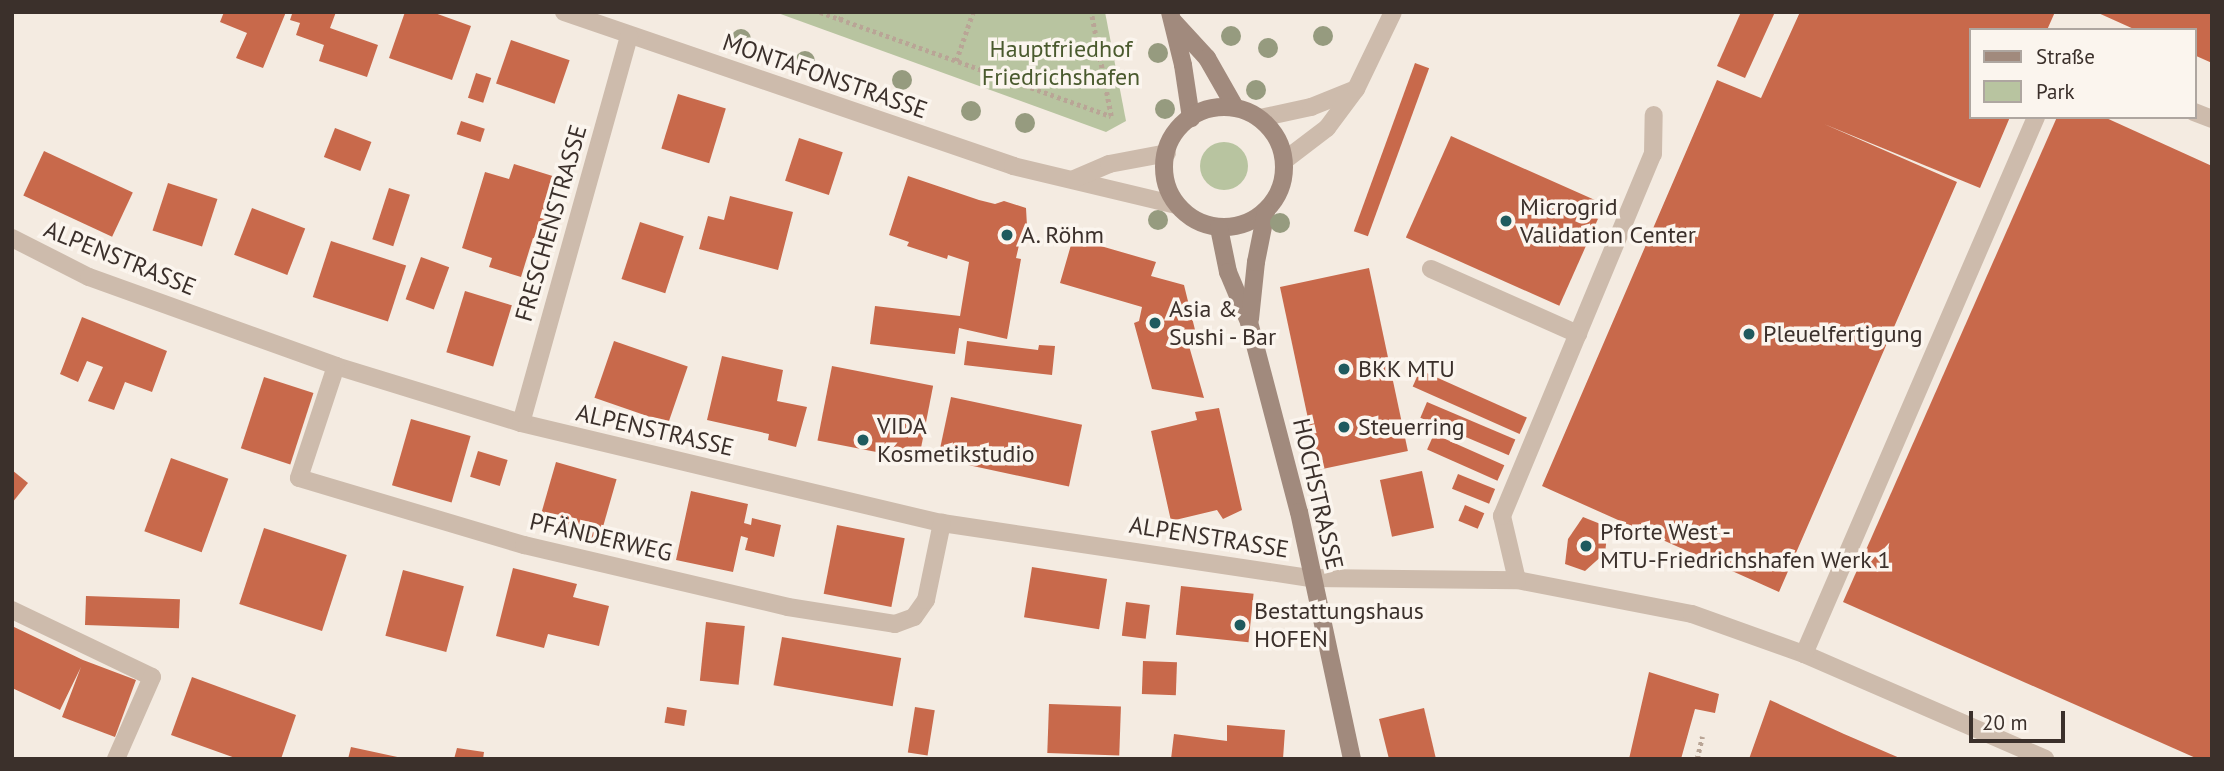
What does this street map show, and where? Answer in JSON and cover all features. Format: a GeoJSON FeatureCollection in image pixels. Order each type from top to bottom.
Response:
{"type":"FeatureCollection","features":[{"type":"Feature","properties":{"kind":"main road"},"geometry":{"type":"LineString","coordinates":[[1171,17],[1207,58],[1235,107]]}},
{"type":"Feature","properties":{"kind":"main road"},"geometry":{"type":"LineString","coordinates":[[1171,17],[1191,118]]}},
{"type":"Feature","properties":{"kind":"main road"},"geometry":{"type":"LineString","coordinates":[[1235,107],[1260,118],[1280,143],[1285,160],[1281,190],[1266,212],[1244,225],[1219,228],[1195,220],[1177,205],[1167,186],[1164,163],[1169,143],[1191,118],[1209,109],[1235,107]]}},
{"type":"Feature","properties":{"kind":"main road","name":"HOCHSTRASSE"},"geometry":{"type":"LineString","coordinates":[[1250,323],[1256,262],[1266,212]]}},
{"type":"Feature","properties":{"kind":"main road","name":"HOCHSTRASSE"},"geometry":{"type":"LineString","coordinates":[[1219,228],[1228,272],[1250,323],[1299,512],[1352,759]]}},
{"type":"Feature","properties":{"kind":"street","name":"MONTAFONSTRASSE"},"geometry":{"type":"LineString","coordinates":[[564,12],[1013,166],[1074,179],[1111,192],[1177,205]]}},
{"type":"Feature","properties":{"kind":"street"},"geometry":{"type":"LineString","coordinates":[[1285,160],[1327,128],[1356,89],[1393,12]]}},
{"type":"Feature","properties":{"kind":"street","name":"FRESCHENSTRASSE"},"geometry":{"type":"LineString","coordinates":[[521,423],[629,36]]}},
{"type":"Feature","properties":{"kind":"street"},"geometry":{"type":"LineString","coordinates":[[1260,118],[1311,107],[1356,89]]}},
{"type":"Feature","properties":{"kind":"street"},"geometry":{"type":"LineString","coordinates":[[2196,112],[2212,119]]}},
{"type":"Feature","properties":{"kind":"street"},"geometry":{"type":"LineString","coordinates":[[1517,580],[1502,516],[1653,153],[1654,115]]}},
{"type":"Feature","properties":{"kind":"street"},"geometry":{"type":"LineString","coordinates":[[1804,654],[2035,119]]}},
{"type":"Feature","properties":{"kind":"street"},"geometry":{"type":"LineString","coordinates":[[1074,179],[1109,164],[1167,153]]}},
{"type":"Feature","properties":{"kind":"street","name":"ALPENSTRASSE"},"geometry":{"type":"LineString","coordinates":[[12,238],[89,276],[335,366],[521,423],[943,523],[1312,578],[1517,580],[1692,614],[1804,654],[2045,759]]}},
{"type":"Feature","properties":{"kind":"street"},"geometry":{"type":"LineString","coordinates":[[1432,269],[1578,334]]}},
{"type":"Feature","properties":{"kind":"street","name":"PFÄNDERWEG"},"geometry":{"type":"LineString","coordinates":[[335,366],[299,478],[524,545],[789,607],[895,624],[914,617],[926,600],[943,523]]}},
{"type":"Feature","properties":{"kind":"street"},"geometry":{"type":"LineString","coordinates":[[12,610],[152,677],[116,759]]}},
{"type":"Feature","properties":{"kind":"path"},"geometry":{"type":"LineString","coordinates":[[820,12],[1111,116],[1091,12]]}},
{"type":"Feature","properties":{"kind":"path"},"geometry":{"type":"LineString","coordinates":[[841,20],[843,12]]}},
{"type":"Feature","properties":{"kind":"path"},"geometry":{"type":"LineString","coordinates":[[957,61],[973,12]]}},
{"type":"Feature","properties":{"kind":"path"},"geometry":{"type":"LineString","coordinates":[[1697,759],[1702,737]]}},
{"type":"Feature","properties":{"kind":"green space","name":"Hauptfriedhof Friedrichshafen"},"geometry":{"type":"Polygon","coordinates":[[[775,12],[1105,12],[1126,121],[1106,132],[775,12]]]}},
{"type":"Feature","properties":{"kind":"green space"},"geometry":{"type":"Polygon","coordinates":[[[1224,142],[1241,149],[1248,166],[1241,183],[1224,190],[1207,183],[1200,166],[1207,149],[1224,142]]]}},
{"type":"Feature","properties":{"kind":"building"},"geometry":{"type":"Polygon","coordinates":[[[224,12],[286,12],[263,68],[236,58],[247,33],[220,22],[224,12]]]}},
{"type":"Feature","properties":{"kind":"building"},"geometry":{"type":"Polygon","coordinates":[[[288,12],[336,12],[330,28],[378,45],[367,77],[319,61],[324,45],[296,35],[300,23],[290,20],[292,14],[288,12]]]}},
{"type":"Feature","properties":{"kind":"building"},"geometry":{"type":"Polygon","coordinates":[[[405,12],[432,12],[471,26],[452,80],[389,58],[405,12]]]}},
{"type":"Feature","properties":{"kind":"building"},"geometry":{"type":"Polygon","coordinates":[[[1741,12],[1775,12],[1745,78],[1717,66],[1741,12]]]}},
{"type":"Feature","properties":{"kind":"building","name":"Pleuelfertigung"},"geometry":{"type":"Polygon","coordinates":[[[1800,12],[2055,12],[2048,28],[1968,28],[1968,119],[2009,119],[1980,188],[1824,124],[1957,182],[1779,592],[1542,486],[1717,80],[1761,98],[1800,12]]]}},
{"type":"Feature","properties":{"kind":"building"},"geometry":{"type":"Polygon","coordinates":[[[2096,12],[2212,12],[2212,63],[2196,56],[2196,28],[2132,28],[2096,12]]]}},
{"type":"Feature","properties":{"kind":"building"},"geometry":{"type":"Polygon","coordinates":[[[511,40],[570,60],[555,104],[496,83],[511,40]]]}},
{"type":"Feature","properties":{"kind":"building"},"geometry":{"type":"Polygon","coordinates":[[[1415,63],[1429,68],[1368,236],[1354,231],[1415,63]]]}},
{"type":"Feature","properties":{"kind":"building"},"geometry":{"type":"Polygon","coordinates":[[[476,73],[491,78],[483,103],[468,98],[476,73]]]}},
{"type":"Feature","properties":{"kind":"building"},"geometry":{"type":"Polygon","coordinates":[[[678,94],[726,109],[709,163],[661,149],[678,94]]]}},
{"type":"Feature","properties":{"kind":"building"},"geometry":{"type":"Polygon","coordinates":[[[2056,119],[2108,119],[2212,166],[2212,759],[2198,759],[1843,602],[2056,119]]]}},
{"type":"Feature","properties":{"kind":"building"},"geometry":{"type":"Polygon","coordinates":[[[461,121],[485,129],[480,142],[457,134],[461,121]]]}},
{"type":"Feature","properties":{"kind":"building"},"geometry":{"type":"Polygon","coordinates":[[[335,128],[371,142],[360,171],[324,157],[335,128]]]}},
{"type":"Feature","properties":{"kind":"building","name":"Microgrid Validation Center"},"geometry":{"type":"Polygon","coordinates":[[[1451,136],[1604,204],[1559,306],[1406,237],[1451,136]]]}},
{"type":"Feature","properties":{"kind":"building"},"geometry":{"type":"Polygon","coordinates":[[[799,138],[843,152],[829,195],[785,181],[799,138]]]}},
{"type":"Feature","properties":{"kind":"building"},"geometry":{"type":"Polygon","coordinates":[[[44,151],[133,192],[112,237],[23,195],[44,151]]]}},
{"type":"Feature","properties":{"kind":"building"},"geometry":{"type":"Polygon","coordinates":[[[514,164],[559,178],[540,240],[533,238],[521,277],[489,267],[492,258],[462,248],[485,172],[509,179],[514,164]]]}},
{"type":"Feature","properties":{"kind":"building"},"geometry":{"type":"Polygon","coordinates":[[[908,176],[979,200],[995,204],[1004,201],[1026,208],[1027,226],[1016,258],[1021,259],[1007,339],[959,328],[955,354],[870,344],[875,306],[960,316],[969,262],[948,255],[947,259],[907,246],[909,242],[889,235],[908,176]]]}},
{"type":"Feature","properties":{"kind":"building"},"geometry":{"type":"Polygon","coordinates":[[[168,183],[217,199],[202,247],[153,231],[168,183]]]}},
{"type":"Feature","properties":{"kind":"building"},"geometry":{"type":"Polygon","coordinates":[[[389,188],[410,195],[393,246],[372,239],[389,188]]]}},
{"type":"Feature","properties":{"kind":"building"},"geometry":{"type":"Polygon","coordinates":[[[730,196],[793,212],[778,270],[699,249],[708,216],[724,220],[730,196]]]}},
{"type":"Feature","properties":{"kind":"building"},"geometry":{"type":"Polygon","coordinates":[[[252,208],[305,228],[287,275],[234,255],[252,208]]]}},
{"type":"Feature","properties":{"kind":"building"},"geometry":{"type":"Polygon","coordinates":[[[640,222],[684,236],[665,293],[621,279],[640,222]]]}},
{"type":"Feature","properties":{"kind":"building"},"geometry":{"type":"Polygon","coordinates":[[[1073,238],[1156,262],[1151,276],[1184,285],[1197,338],[1187,339],[1204,398],[1152,389],[1134,323],[1139,321],[1142,307],[1060,283],[1073,238]]]}},
{"type":"Feature","properties":{"kind":"building"},"geometry":{"type":"Polygon","coordinates":[[[331,241],[406,265],[388,322],[313,297],[331,241]]]}},
{"type":"Feature","properties":{"kind":"building"},"geometry":{"type":"Polygon","coordinates":[[[421,257],[449,267],[434,310],[406,299],[421,257]]]}},
{"type":"Feature","properties":{"kind":"building","name":"BKK MTU"},"geometry":{"type":"Polygon","coordinates":[[[1369,268],[1408,451],[1319,470],[1280,287],[1369,268]]]}},
{"type":"Feature","properties":{"kind":"building"},"geometry":{"type":"Polygon","coordinates":[[[465,291],[512,305],[493,367],[446,352],[465,291]]]}},
{"type":"Feature","properties":{"kind":"building"},"geometry":{"type":"Polygon","coordinates":[[[82,317],[167,351],[152,392],[125,382],[114,410],[88,401],[103,367],[87,361],[78,382],[60,374],[82,317]]]}},
{"type":"Feature","properties":{"kind":"building"},"geometry":{"type":"Polygon","coordinates":[[[614,341],[688,366],[668,423],[594,398],[614,341]]]}},
{"type":"Feature","properties":{"kind":"building"},"geometry":{"type":"Polygon","coordinates":[[[967,341],[1038,350],[1039,345],[1055,346],[1052,375],[964,365],[967,341]]]}},
{"type":"Feature","properties":{"kind":"building"},"geometry":{"type":"Polygon","coordinates":[[[722,356],[783,370],[777,401],[807,407],[796,447],[768,440],[769,434],[707,420],[722,356]]]}},
{"type":"Feature","properties":{"kind":"building"},"geometry":{"type":"Polygon","coordinates":[[[832,366],[933,386],[919,460],[817,441],[832,366]]]}},
{"type":"Feature","properties":{"kind":"building"},"geometry":{"type":"Polygon","coordinates":[[[1420,370],[1527,418],[1520,434],[1413,386],[1420,370]]]}},
{"type":"Feature","properties":{"kind":"building"},"geometry":{"type":"Polygon","coordinates":[[[264,377],[313,393],[290,464],[241,448],[264,377]]]}},
{"type":"Feature","properties":{"kind":"building"},"geometry":{"type":"Polygon","coordinates":[[[951,397],[1082,425],[1069,486],[938,459],[951,397]]]}},
{"type":"Feature","properties":{"kind":"building"},"geometry":{"type":"Polygon","coordinates":[[[1427,402],[1515,440],[1509,455],[1420,418],[1427,402]]]}},
{"type":"Feature","properties":{"kind":"building"},"geometry":{"type":"Polygon","coordinates":[[[1219,408],[1242,510],[1223,519],[1217,510],[1171,521],[1151,431],[1197,420],[1195,412],[1219,408]]]}},
{"type":"Feature","properties":{"kind":"building"},"geometry":{"type":"Polygon","coordinates":[[[411,419],[471,436],[452,502],[392,485],[411,419]]]}},
{"type":"Feature","properties":{"kind":"building"},"geometry":{"type":"Polygon","coordinates":[[[1434,434],[1504,465],[1497,481],[1427,450],[1434,434]]]}},
{"type":"Feature","properties":{"kind":"building"},"geometry":{"type":"Polygon","coordinates":[[[478,451],[508,460],[500,486],[470,477],[478,451]]]}},
{"type":"Feature","properties":{"kind":"building"},"geometry":{"type":"Polygon","coordinates":[[[171,458],[228,479],[202,552],[144,531],[171,458]]]}},
{"type":"Feature","properties":{"kind":"building"},"geometry":{"type":"Polygon","coordinates":[[[556,462],[617,479],[599,541],[538,524],[556,462]]]}},
{"type":"Feature","properties":{"kind":"building"},"geometry":{"type":"Polygon","coordinates":[[[12,470],[28,483],[12,503],[12,470]]]}},
{"type":"Feature","properties":{"kind":"building"},"geometry":{"type":"Polygon","coordinates":[[[1422,471],[1434,528],[1392,537],[1380,480],[1422,471]]]}},
{"type":"Feature","properties":{"kind":"building"},"geometry":{"type":"Polygon","coordinates":[[[1458,474],[1495,489],[1489,504],[1452,489],[1458,474]]]}},
{"type":"Feature","properties":{"kind":"building"},"geometry":{"type":"Polygon","coordinates":[[[691,491],[748,504],[744,523],[751,525],[752,518],[781,525],[774,557],[745,550],[748,538],[741,536],[733,572],[676,560],[691,491]]]}},
{"type":"Feature","properties":{"kind":"building"},"geometry":{"type":"Polygon","coordinates":[[[1465,505],[1484,513],[1478,529],[1458,521],[1465,505]]]}},
{"type":"Feature","properties":{"kind":"building","name":"Pforte West - MTU-Friedrichshafen Werk 1"},"geometry":{"type":"Polygon","coordinates":[[[1583,517],[1608,527],[1605,553],[1585,571],[1565,564],[1568,539],[1583,517]]]}},
{"type":"Feature","properties":{"kind":"building"},"geometry":{"type":"Polygon","coordinates":[[[837,525],[905,538],[891,607],[824,594],[837,525]]]}},
{"type":"Feature","properties":{"kind":"building"},"geometry":{"type":"Polygon","coordinates":[[[264,528],[347,555],[322,631],[239,604],[264,528]]]}},
{"type":"Feature","properties":{"kind":"building"},"geometry":{"type":"Polygon","coordinates":[[[1032,567],[1107,579],[1099,629],[1024,617],[1032,567]]]}},
{"type":"Feature","properties":{"kind":"building"},"geometry":{"type":"Polygon","coordinates":[[[513,568],[577,584],[573,597],[609,606],[599,646],[548,634],[544,648],[496,636],[513,568]]]}},
{"type":"Feature","properties":{"kind":"building"},"geometry":{"type":"Polygon","coordinates":[[[403,570],[464,586],[446,652],[385,636],[403,570]]]}},
{"type":"Feature","properties":{"kind":"building"},"geometry":{"type":"Polygon","coordinates":[[[1181,586],[1254,594],[1248,642],[1176,635],[1181,586]]]}},
{"type":"Feature","properties":{"kind":"building"},"geometry":{"type":"Polygon","coordinates":[[[86,596],[180,599],[179,628],[85,625],[86,596]]]}},
{"type":"Feature","properties":{"kind":"building"},"geometry":{"type":"Polygon","coordinates":[[[1126,602],[1150,605],[1146,639],[1122,636],[1126,602]]]}},
{"type":"Feature","properties":{"kind":"building"},"geometry":{"type":"Polygon","coordinates":[[[706,622],[745,626],[739,685],[700,681],[706,622]]]}},
{"type":"Feature","properties":{"kind":"building"},"geometry":{"type":"Polygon","coordinates":[[[12,626],[83,660],[136,680],[115,737],[62,717],[81,667],[60,710],[12,688],[12,626]]]}},
{"type":"Feature","properties":{"kind":"building"},"geometry":{"type":"Polygon","coordinates":[[[782,637],[901,658],[893,706],[773,685],[782,637]]]}},
{"type":"Feature","properties":{"kind":"building"},"geometry":{"type":"Polygon","coordinates":[[[1143,661],[1177,662],[1176,695],[1142,694],[1143,661]]]}},
{"type":"Feature","properties":{"kind":"building"},"geometry":{"type":"Polygon","coordinates":[[[1649,672],[1719,694],[1715,713],[1695,709],[1681,759],[1629,759],[1649,672]]]}},
{"type":"Feature","properties":{"kind":"building"},"geometry":{"type":"Polygon","coordinates":[[[192,677],[296,715],[281,759],[238,759],[171,735],[192,677]]]}},
{"type":"Feature","properties":{"kind":"building"},"geometry":{"type":"Polygon","coordinates":[[[1770,700],[1844,734],[1902,759],[1749,759],[1770,700]]]}},
{"type":"Feature","properties":{"kind":"building"},"geometry":{"type":"Polygon","coordinates":[[[1049,704],[1121,707],[1119,755],[1047,753],[1049,704]]]}},
{"type":"Feature","properties":{"kind":"building"},"geometry":{"type":"Polygon","coordinates":[[[667,707],[687,710],[684,726],[664,723],[667,707]]]}},
{"type":"Feature","properties":{"kind":"building"},"geometry":{"type":"Polygon","coordinates":[[[915,707],[935,710],[928,756],[908,752],[915,707]]]}},
{"type":"Feature","properties":{"kind":"building"},"geometry":{"type":"Polygon","coordinates":[[[1424,708],[1436,759],[1389,759],[1379,719],[1424,708]]]}},
{"type":"Feature","properties":{"kind":"building"},"geometry":{"type":"Polygon","coordinates":[[[1227,725],[1285,730],[1283,759],[1171,759],[1174,734],[1227,741],[1227,725]]]}},
{"type":"Feature","properties":{"kind":"building"},"geometry":{"type":"Polygon","coordinates":[[[351,747],[402,758],[402,759],[348,759],[351,747]]]}},
{"type":"Feature","properties":{"kind":"building"},"geometry":{"type":"Polygon","coordinates":[[[457,748],[484,752],[483,759],[454,759],[457,748]]]}},
{"type":"Feature","properties":{"kind":"place","name":"Microgrid Validation Center"},"geometry":{"type":"Point","coordinates":[1506,221]}},
{"type":"Feature","properties":{"kind":"place","name":"A. Röhm"},"geometry":{"type":"Point","coordinates":[1007,235]}},
{"type":"Feature","properties":{"kind":"place","name":"Asia & Sushi - Bar"},"geometry":{"type":"Point","coordinates":[1155,323]}},
{"type":"Feature","properties":{"kind":"place","name":"Pleuelfertigung"},"geometry":{"type":"Point","coordinates":[1749,334]}},
{"type":"Feature","properties":{"kind":"place","name":"BKK MTU"},"geometry":{"type":"Point","coordinates":[1344,369]}},
{"type":"Feature","properties":{"kind":"place","name":"Steuerring"},"geometry":{"type":"Point","coordinates":[1344,427]}},
{"type":"Feature","properties":{"kind":"place","name":"VIDA Kosmetikstudio"},"geometry":{"type":"Point","coordinates":[863,440]}},
{"type":"Feature","properties":{"kind":"place","name":"Pforte West - MTU-Friedrichshafen Werk 1"},"geometry":{"type":"Point","coordinates":[1586,546]}},
{"type":"Feature","properties":{"kind":"place","name":"Bestattungshaus HOFEN"},"geometry":{"type":"Point","coordinates":[1240,625]}}]}
